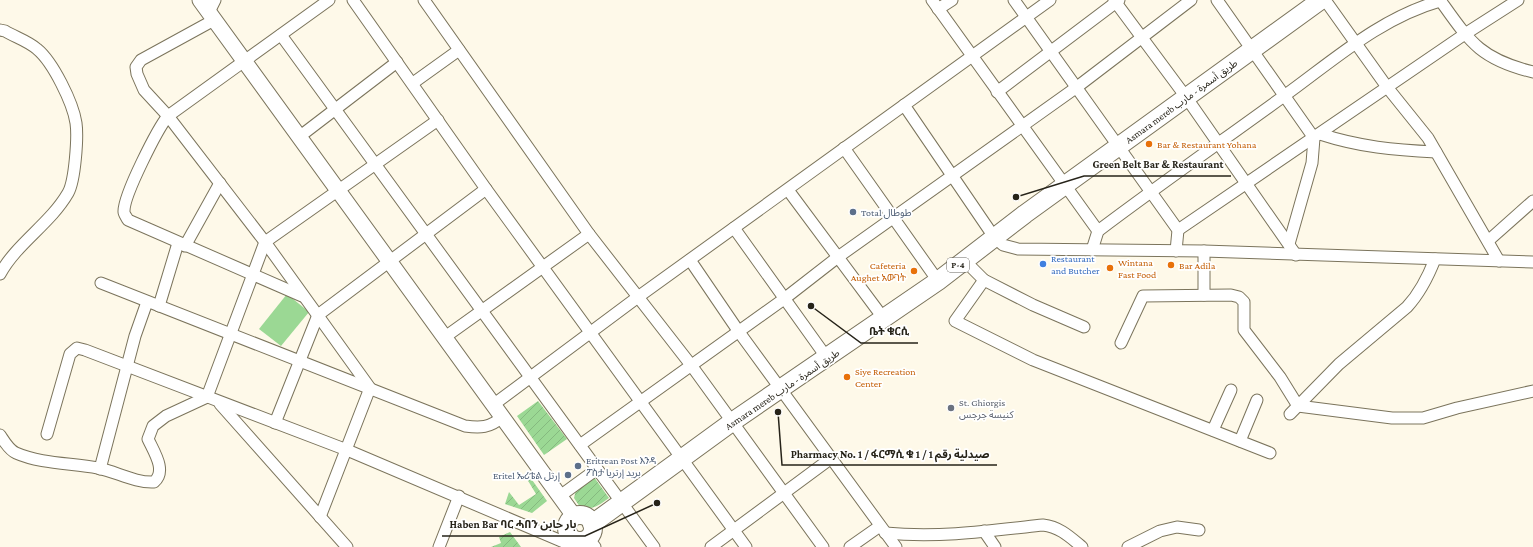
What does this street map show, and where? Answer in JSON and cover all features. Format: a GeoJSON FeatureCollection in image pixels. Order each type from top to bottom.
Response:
{"type":"FeatureCollection","features":[{"type":"Feature","properties":{"kind":"highway","name":"Asmara mereb طريق أسمرة - مارب"},"geometry":{"type":"LineString","coordinates":[[592,536],[622,503],[681,458],[938,281],[1118,146],[1321,0]]}},
{"type":"Feature","properties":{"kind":"highway"},"geometry":{"type":"LineString","coordinates":[[583,515],[587,517],[592,536],[580,541],[567,542],[568,524],[574,516],[583,515]]}},
{"type":"Feature","properties":{"kind":"main road"},"geometry":{"type":"LineString","coordinates":[[200,0],[213,11],[245,61],[299,137],[574,516]]}},
{"type":"Feature","properties":{"kind":"street"},"geometry":{"type":"LineString","coordinates":[[303,296],[254,274],[182,245],[128,220],[124,212],[126,202],[148,150],[161,124],[168,116],[328,0]]}},
{"type":"Feature","properties":{"kind":"street"},"geometry":{"type":"LineString","coordinates":[[353,0],[413,83],[486,189],[592,332],[746,547]]}},
{"type":"Feature","properties":{"kind":"street"},"geometry":{"type":"LineString","coordinates":[[424,0],[589,234],[691,365],[823,547]]}},
{"type":"Feature","properties":{"kind":"street"},"geometry":{"type":"LineString","coordinates":[[952,0],[935,5],[971,57],[1098,231]]}},
{"type":"Feature","properties":{"kind":"street"},"geometry":{"type":"LineString","coordinates":[[1014,0],[1178,230],[1176,251]]}},
{"type":"Feature","properties":{"kind":"street"},"geometry":{"type":"LineString","coordinates":[[101,283],[464,426],[480,428],[493,425],[498,411],[530,376],[1050,0]]}},
{"type":"Feature","properties":{"kind":"street"},"geometry":{"type":"LineString","coordinates":[[580,445],[739,332],[894,217],[1077,87],[1191,0]]}},
{"type":"Feature","properties":{"kind":"street"},"geometry":{"type":"LineString","coordinates":[[1217,0],[1284,96],[1317,136],[1379,148],[1436,152]]}},
{"type":"Feature","properties":{"kind":"street"},"geometry":{"type":"LineString","coordinates":[[1325,0],[1436,152],[1499,261]]}},
{"type":"Feature","properties":{"kind":"street"},"geometry":{"type":"LineString","coordinates":[[1092,250],[1098,231],[1151,191],[1284,96],[1355,42],[1397,17],[1420,6],[1440,0],[1464,34],[1476,47],[1492,59],[1533,72]]}},
{"type":"Feature","properties":{"kind":"street"},"geometry":{"type":"LineString","coordinates":[[1178,230],[1464,34],[1518,0]]}},
{"type":"Feature","properties":{"kind":"street"},"geometry":{"type":"LineString","coordinates":[[997,92],[1116,1],[1140,38],[1186,98],[1290,244],[1296,255]]}},
{"type":"Feature","properties":{"kind":"street"},"geometry":{"type":"LineString","coordinates":[[213,11],[141,60],[136,67],[137,74],[144,90],[168,116],[265,242],[370,388]]}},
{"type":"Feature","properties":{"kind":"street"},"geometry":{"type":"LineString","coordinates":[[0,30],[5,31],[37,49],[61,80],[76,123],[75,163],[70,191],[57,210],[15,253],[0,274]]}},
{"type":"Feature","properties":{"kind":"street"},"geometry":{"type":"LineString","coordinates":[[280,35],[654,547]]}},
{"type":"Feature","properties":{"kind":"street"},"geometry":{"type":"LineString","coordinates":[[413,83],[459,50]]}},
{"type":"Feature","properties":{"kind":"street"},"geometry":{"type":"LineString","coordinates":[[299,137],[397,62]]}},
{"type":"Feature","properties":{"kind":"street"},"geometry":{"type":"LineString","coordinates":[[904,106],[994,238],[1003,245],[1018,249],[1204,251],[1533,262]]}},
{"type":"Feature","properties":{"kind":"street"},"geometry":{"type":"LineString","coordinates":[[0,435],[14,453],[33,458],[115,472],[143,483],[154,482],[160,476],[160,468],[148,439],[153,426],[184,406],[207,397],[265,242],[438,120]]}},
{"type":"Feature","properties":{"kind":"street"},"geometry":{"type":"LineString","coordinates":[[1290,244],[1312,163],[1317,136]]}},
{"type":"Feature","properties":{"kind":"street"},"geometry":{"type":"LineString","coordinates":[[844,148],[938,281]]}},
{"type":"Feature","properties":{"kind":"street"},"geometry":{"type":"LineString","coordinates":[[159,306],[182,245],[220,183]]}},
{"type":"Feature","properties":{"kind":"street"},"geometry":{"type":"LineString","coordinates":[[275,423],[318,315],[486,189]]}},
{"type":"Feature","properties":{"kind":"street"},"geometry":{"type":"LineString","coordinates":[[788,190],[884,319]]}},
{"type":"Feature","properties":{"kind":"street"},"geometry":{"type":"LineString","coordinates":[[1488,241],[1533,201]]}},
{"type":"Feature","properties":{"kind":"street"},"geometry":{"type":"LineString","coordinates":[[734,228],[827,358]]}},
{"type":"Feature","properties":{"kind":"street"},"geometry":{"type":"LineString","coordinates":[[445,337],[589,234]]}},
{"type":"Feature","properties":{"kind":"street"},"geometry":{"type":"LineString","coordinates":[[1204,251],[1204,295]]}},
{"type":"Feature","properties":{"kind":"street"},"geometry":{"type":"LineString","coordinates":[[1294,410],[1339,364],[1407,307],[1420,291],[1435,259]]}},
{"type":"Feature","properties":{"kind":"street"},"geometry":{"type":"LineString","coordinates":[[690,260],[739,332],[830,459],[896,547]]}},
{"type":"Feature","properties":{"kind":"street"},"geometry":{"type":"LineString","coordinates":[[964,260],[984,280],[1033,306],[1084,327]]}},
{"type":"Feature","properties":{"kind":"street"},"geometry":{"type":"LineString","coordinates":[[984,280],[955,321],[1033,360],[1270,453]]}},
{"type":"Feature","properties":{"kind":"street"},"geometry":{"type":"LineString","coordinates":[[1121,343],[1143,296],[1231,295],[1239,297],[1244,302],[1244,330],[1280,377],[1294,410]]}},
{"type":"Feature","properties":{"kind":"street"},"geometry":{"type":"LineString","coordinates":[[100,469],[135,336],[147,302]]}},
{"type":"Feature","properties":{"kind":"street"},"geometry":{"type":"LineString","coordinates":[[46,434],[70,354],[77,348],[347,450],[567,542]]}},
{"type":"Feature","properties":{"kind":"street"},"geometry":{"type":"LineString","coordinates":[[320,517],[370,388]]}},
{"type":"Feature","properties":{"kind":"street"},"geometry":{"type":"LineString","coordinates":[[1213,430],[1231,390]]}},
{"type":"Feature","properties":{"kind":"street"},"geometry":{"type":"LineString","coordinates":[[1294,410],[1392,418],[1423,418],[1457,408],[1533,391]]}},
{"type":"Feature","properties":{"kind":"street"},"geometry":{"type":"LineString","coordinates":[[1240,441],[1257,400]]}},
{"type":"Feature","properties":{"kind":"street"},"geometry":{"type":"LineString","coordinates":[[219,402],[347,547]]}},
{"type":"Feature","properties":{"kind":"street"},"geometry":{"type":"LineString","coordinates":[[712,547],[830,459]]}},
{"type":"Feature","properties":{"kind":"street"},"geometry":{"type":"LineString","coordinates":[[560,496],[597,469]]}},
{"type":"Feature","properties":{"kind":"street"},"geometry":{"type":"LineString","coordinates":[[439,547],[459,496]]}},
{"type":"Feature","properties":{"kind":"street"},"geometry":{"type":"LineString","coordinates":[[850,547],[882,529],[917,536],[956,535],[1043,525],[1052,526],[1062,530],[1082,547]]}},
{"type":"Feature","properties":{"kind":"street"},"geometry":{"type":"LineString","coordinates":[[1128,547],[1160,531],[1177,527],[1199,530]]}},
{"type":"Feature","properties":{"kind":"street"},"geometry":{"type":"LineString","coordinates":[[984,532],[994,547]]}},
{"type":"Feature","properties":{"kind":"green space"},"geometry":{"type":"Polygon","coordinates":[[[287,294],[309,312],[281,346],[259,329],[287,294]]]}},
{"type":"Feature","properties":{"kind":"green space"},"geometry":{"type":"Polygon","coordinates":[[[538,401],[567,439],[544,455],[517,416],[538,401]]]}},
{"type":"Feature","properties":{"kind":"green space"},"geometry":{"type":"Polygon","coordinates":[[[530,477],[547,501],[532,513],[505,504],[509,492],[519,505],[536,494],[527,479],[530,477]]]}},
{"type":"Feature","properties":{"kind":"green space"},"geometry":{"type":"Polygon","coordinates":[[[594,477],[609,498],[592,508],[580,507],[574,498],[576,490],[594,477]]]}},
{"type":"Feature","properties":{"kind":"green space"},"geometry":{"type":"Polygon","coordinates":[[[510,532],[521,547],[491,547],[501,543],[499,537],[510,532]]]}},
{"type":"Feature","properties":{"kind":"place","name":"Bar & Restaurant Yohana"},"geometry":{"type":"Point","coordinates":[1149,144]}},
{"type":"Feature","properties":{"kind":"place","name":"Green Belt Bar & Restaurant"},"geometry":{"type":"Point","coordinates":[1016,197]}},
{"type":"Feature","properties":{"kind":"place","name":"Total طوطال"},"geometry":{"type":"Point","coordinates":[853,212]}},
{"type":"Feature","properties":{"kind":"place","name":"Restaurant and Butcher"},"geometry":{"type":"Point","coordinates":[1043,264]}},
{"type":"Feature","properties":{"kind":"place","name":"Bar Adila"},"geometry":{"type":"Point","coordinates":[1171,265]}},
{"type":"Feature","properties":{"kind":"place","name":"Wintana Fast Food"},"geometry":{"type":"Point","coordinates":[1110,268]}},
{"type":"Feature","properties":{"kind":"place","name":"Cafeteria Aughet አውገት"},"geometry":{"type":"Point","coordinates":[914,271]}},
{"type":"Feature","properties":{"kind":"place","name":"ቤት ቁርሲ"},"geometry":{"type":"Point","coordinates":[811,306]}},
{"type":"Feature","properties":{"kind":"place","name":"Siye Recreation Center"},"geometry":{"type":"Point","coordinates":[847,377]}},
{"type":"Feature","properties":{"kind":"place","name":"St. Ghiorgis كنيسة جرجس"},"geometry":{"type":"Point","coordinates":[951,408]}},
{"type":"Feature","properties":{"kind":"place","name":"Pharmacy No. 1 / ፋርማሲ ቁ 1 / صيدلية رقم 1"},"geometry":{"type":"Point","coordinates":[778,412]}},
{"type":"Feature","properties":{"kind":"place","name":"Eritrean Post እንዳ ፖስታ بريد إرتريا"},"geometry":{"type":"Point","coordinates":[578,466]}},
{"type":"Feature","properties":{"kind":"place","name":"Eritel ኤሪቴል إرتل"},"geometry":{"type":"Point","coordinates":[568,475]}},
{"type":"Feature","properties":{"kind":"place","name":"Haben Bar ባር ሓበን بار حابن"},"geometry":{"type":"Point","coordinates":[657,503]}}]}
